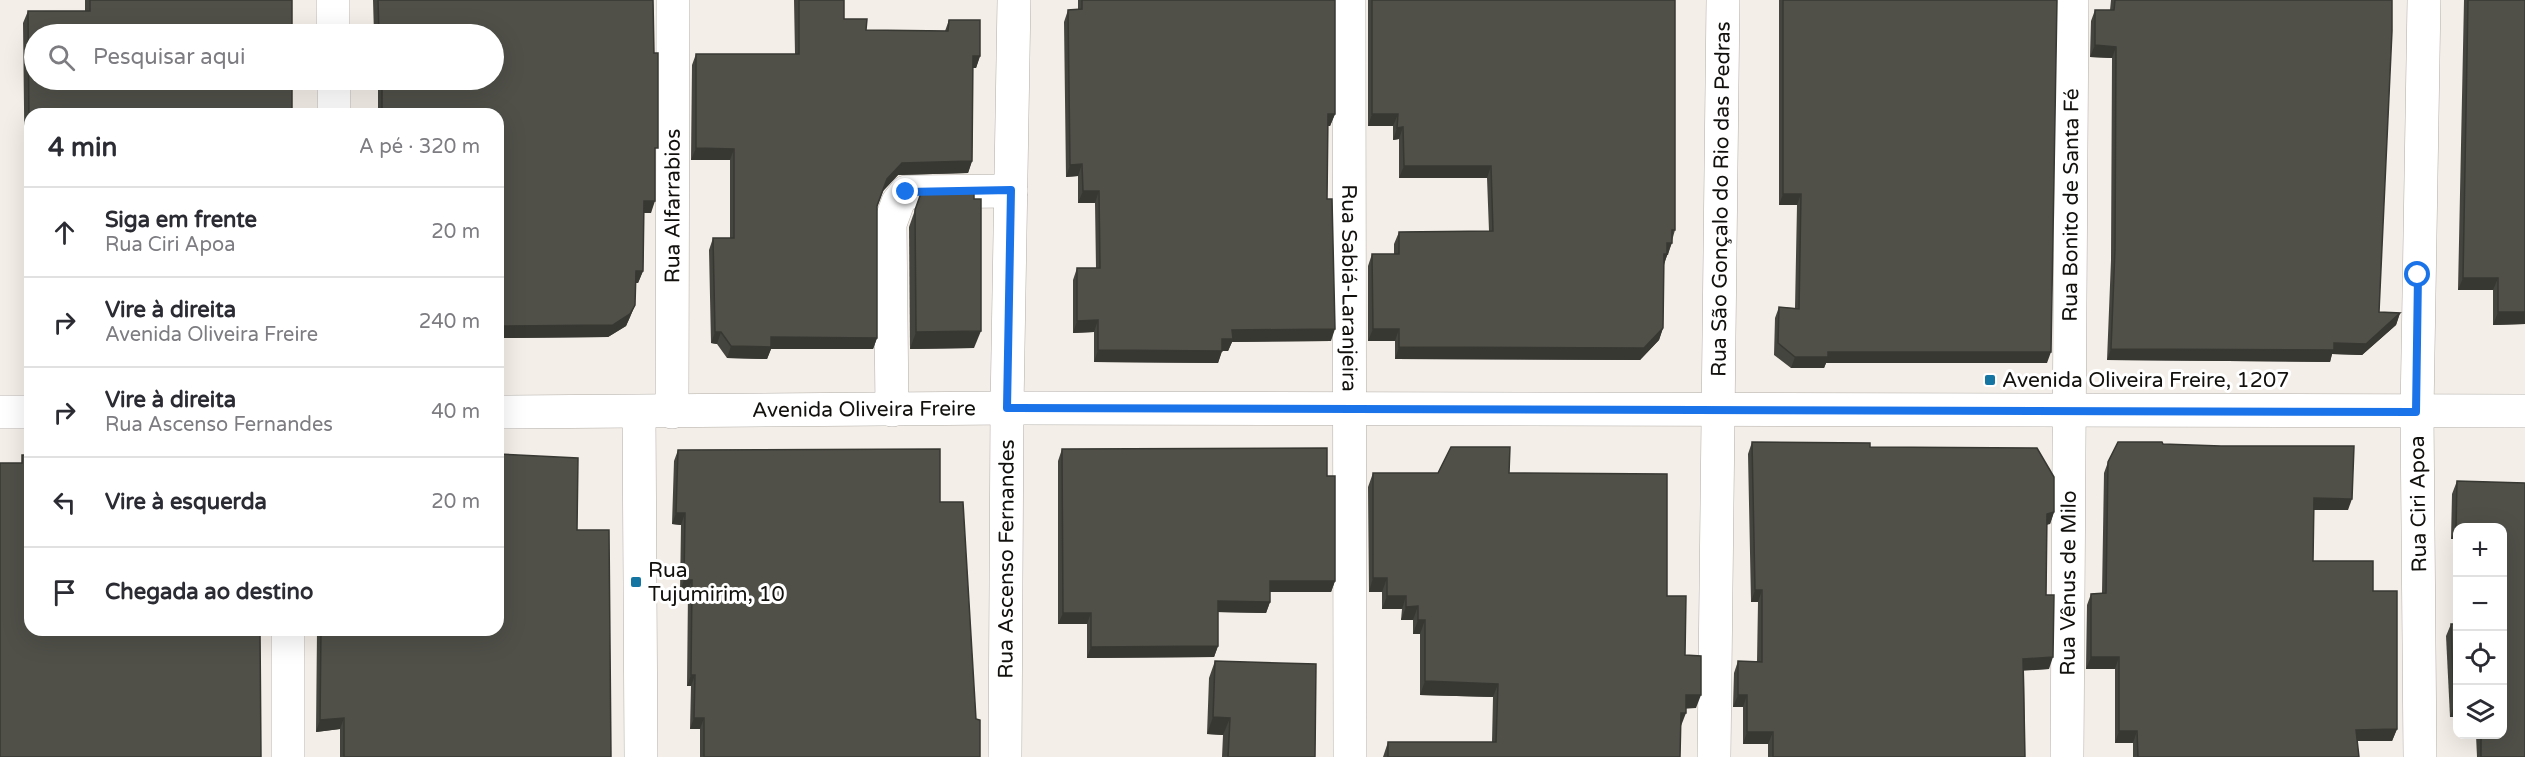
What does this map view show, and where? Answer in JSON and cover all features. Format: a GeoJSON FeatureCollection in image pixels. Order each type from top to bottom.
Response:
{"type":"FeatureCollection","features":[{"type":"Feature","properties":{"kind":"street"},"geometry":{"type":"LineString","coordinates":[[333,0],[333,24]]}},
{"type":"Feature","properties":{"kind":"street","name":"Rua Alfarrabios"},"geometry":{"type":"LineString","coordinates":[[672,412],[674,0]]}},
{"type":"Feature","properties":{"kind":"street","name":"Rua Ascenso Fernandes"},"geometry":{"type":"LineString","coordinates":[[1005,757],[1007,408],[1014,0]]}},
{"type":"Feature","properties":{"kind":"street","name":"Rua Sabiá-Laranjeira"},"geometry":{"type":"LineString","coordinates":[[1350,0],[1350,757]]}},
{"type":"Feature","properties":{"kind":"street","name":"Rua São Gonçalo do Rio das Pedras"},"geometry":{"type":"LineString","coordinates":[[1714,757],[1723,0]]}},
{"type":"Feature","properties":{"kind":"street","name":"Rua Bonito de Santa Fé"},"geometry":{"type":"LineString","coordinates":[[2071,410],[2072,0]]}},
{"type":"Feature","properties":{"kind":"street","name":"Rua Ciri Apoa"},"geometry":{"type":"LineString","coordinates":[[2420,757],[2416,412],[2424,0]]}},
{"type":"Feature","properties":{"kind":"street"},"geometry":{"type":"LineString","coordinates":[[334,90],[334,108]]}},
{"type":"Feature","properties":{"kind":"street"},"geometry":{"type":"LineString","coordinates":[[892,410],[890,224],[898,202],[906,192],[1011,190]]}},
{"type":"Feature","properties":{"kind":"street","name":"Avenida Oliveira Freire"},"geometry":{"type":"LineString","coordinates":[[504,412],[1007,408],[1350,411],[2525,411]]}},
{"type":"Feature","properties":{"kind":"street","name":"Rua Vênus de Milo"},"geometry":{"type":"LineString","coordinates":[[2067,757],[2071,410]]}},
{"type":"Feature","properties":{"kind":"street"},"geometry":{"type":"LineString","coordinates":[[0,412],[24,412]]}},
{"type":"Feature","properties":{"kind":"street"},"geometry":{"type":"LineString","coordinates":[[639,412],[641,757]]}},
{"type":"Feature","properties":{"kind":"street"},"geometry":{"type":"LineString","coordinates":[[288,636],[288,757]]}},
{"type":"Feature","properties":{"kind":"building"},"geometry":{"type":"Polygon","coordinates":[[[90,0],[292,0],[292,24],[28,24],[28,11],[90,11],[90,0]]]}},
{"type":"Feature","properties":{"kind":"building"},"geometry":{"type":"Polygon","coordinates":[[[378,0],[653,0],[654,53],[658,53],[658,148],[655,148],[655,201],[644,201],[643,271],[636,271],[635,305],[630,314],[613,325],[504,326],[504,108],[382,108],[382,90],[504,90],[504,24],[379,24],[378,0]]]}},
{"type":"Feature","properties":{"kind":"building"},"geometry":{"type":"Polygon","coordinates":[[[799,0],[844,0],[844,19],[867,19],[866,30],[948,31],[949,20],[980,20],[980,56],[973,56],[972,161],[902,163],[887,179],[877,206],[877,338],[771,337],[771,347],[731,346],[721,332],[715,332],[713,238],[734,238],[734,149],[696,148],[696,54],[799,54],[799,0]]]}},
{"type":"Feature","properties":{"kind":"building"},"geometry":{"type":"Polygon","coordinates":[[[1082,0],[1335,0],[1335,114],[1328,114],[1327,199],[1332,199],[1335,329],[1232,330],[1233,339],[1222,339],[1222,351],[1098,350],[1098,320],[1077,321],[1077,268],[1100,268],[1099,191],[1083,191],[1082,164],[1070,165],[1068,10],[1082,9],[1082,0]]]}},
{"type":"Feature","properties":{"kind":"building"},"geometry":{"type":"Polygon","coordinates":[[[1372,0],[1675,0],[1675,230],[1672,230],[1672,243],[1667,243],[1667,254],[1664,254],[1663,328],[1644,348],[1399,347],[1399,329],[1373,329],[1372,254],[1399,254],[1399,232],[1493,231],[1491,166],[1404,166],[1403,127],[1397,128],[1398,114],[1372,114],[1372,0]]]}},
{"type":"Feature","properties":{"kind":"building"},"geometry":{"type":"Polygon","coordinates":[[[1783,0],[2057,0],[2051,352],[1828,352],[1828,357],[1795,357],[1778,343],[1779,307],[1799,309],[1801,194],[1783,194],[1783,0]]]}},
{"type":"Feature","properties":{"kind":"building"},"geometry":{"type":"Polygon","coordinates":[[[2115,0],[2392,0],[2379,312],[2400,313],[2366,344],[2334,343],[2334,350],[2111,349],[2115,249],[2116,47],[2095,45],[2095,10],[2114,10],[2115,0]]]}},
{"type":"Feature","properties":{"kind":"building"},"geometry":{"type":"Polygon","coordinates":[[[2468,0],[2525,0],[2525,312],[2498,312],[2498,278],[2463,278],[2468,0]]]}},
{"type":"Feature","properties":{"kind":"building"},"geometry":{"type":"Polygon","coordinates":[[[29,90],[292,90],[292,108],[29,108],[29,90]]]}},
{"type":"Feature","properties":{"kind":"building"},"geometry":{"type":"Polygon","coordinates":[[[921,193],[974,193],[974,199],[981,199],[981,331],[916,332],[915,210],[921,193]]]}},
{"type":"Feature","properties":{"kind":"building"},"geometry":{"type":"Polygon","coordinates":[[[1752,442],[1870,443],[1870,447],[2037,448],[2054,477],[2054,512],[2047,514],[2046,595],[2054,595],[2053,657],[2023,659],[2025,757],[1773,757],[1773,732],[1747,732],[1747,695],[1738,695],[1738,661],[1762,662],[1762,590],[1755,590],[1752,442]]]}},
{"type":"Feature","properties":{"kind":"building"},"geometry":{"type":"Polygon","coordinates":[[[2118,442],[2221,446],[2354,446],[2352,499],[2314,498],[2313,561],[2373,561],[2373,591],[2397,591],[2397,729],[2356,730],[2359,757],[2138,757],[2137,731],[2119,731],[2119,657],[2091,657],[2091,594],[2106,593],[2108,462],[2118,442]]]}},
{"type":"Feature","properties":{"kind":"building"},"geometry":{"type":"Polygon","coordinates":[[[1451,447],[1510,447],[1509,473],[1667,474],[1667,596],[1686,596],[1685,655],[1701,656],[1701,695],[1686,695],[1686,713],[1681,713],[1680,757],[1388,757],[1388,742],[1496,742],[1498,684],[1425,681],[1425,620],[1418,620],[1418,606],[1406,607],[1406,596],[1387,596],[1387,578],[1373,578],[1373,473],[1438,473],[1451,447]]]}},
{"type":"Feature","properties":{"kind":"building"},"geometry":{"type":"Polygon","coordinates":[[[1327,448],[1327,476],[1335,476],[1335,581],[1270,581],[1270,602],[1218,601],[1218,646],[1091,647],[1091,613],[1063,613],[1062,449],[1327,448]]]}},
{"type":"Feature","properties":{"kind":"building"},"geometry":{"type":"Polygon","coordinates":[[[940,449],[940,502],[963,502],[976,719],[980,720],[980,757],[704,757],[704,718],[694,718],[695,675],[691,675],[692,580],[684,580],[685,513],[676,513],[678,450],[940,449]]]}},
{"type":"Feature","properties":{"kind":"building"},"geometry":{"type":"Polygon","coordinates":[[[504,454],[578,458],[577,530],[609,530],[611,757],[344,757],[344,718],[320,720],[321,636],[504,636],[504,454]]]}},
{"type":"Feature","properties":{"kind":"building"},"geometry":{"type":"Polygon","coordinates":[[[22,455],[24,455],[24,636],[260,636],[261,757],[0,757],[0,463],[22,463],[22,455]]]}},
{"type":"Feature","properties":{"kind":"building"},"geometry":{"type":"Polygon","coordinates":[[[2457,481],[2525,483],[2525,757],[2481,757],[2481,739],[2507,739],[2507,523],[2456,523],[2457,481]]]}},
{"type":"Feature","properties":{"kind":"building"},"geometry":{"type":"Polygon","coordinates":[[[2451,624],[2453,624],[2453,678],[2451,624]]]}},
{"type":"Feature","properties":{"kind":"building"},"geometry":{"type":"Polygon","coordinates":[[[1215,661],[1316,664],[1315,757],[1228,757],[1230,718],[1213,717],[1215,661]]]}},
{"type":"Feature","properties":{"kind":"place","name":"Avenida Oliveira Freire, 1207"},"geometry":{"type":"Point","coordinates":[1990,380]}},
{"type":"Feature","properties":{"kind":"place","name":"Rua Tujumirim, 10"},"geometry":{"type":"Point","coordinates":[636,582]}},
{"type":"Feature","properties":{"kind":"route"},"geometry":{"type":"LineString","coordinates":[[906,192],[1011,190],[1007,408],[1350,411],[2416,412],[2418,275]]}}]}
